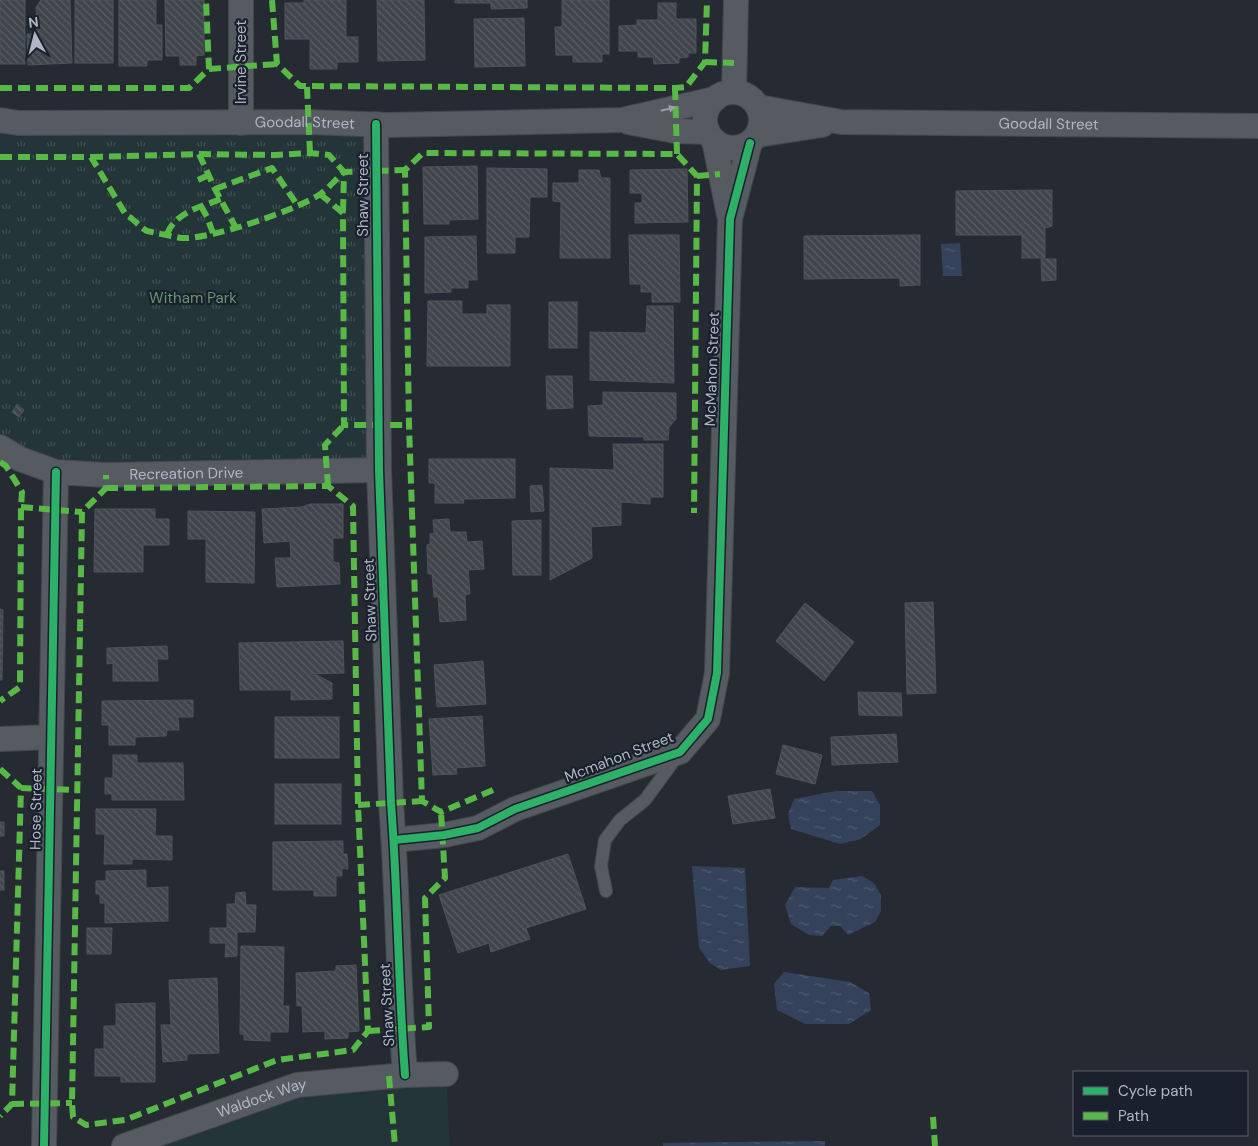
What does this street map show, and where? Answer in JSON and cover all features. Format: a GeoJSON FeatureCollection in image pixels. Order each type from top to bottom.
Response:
{"type":"FeatureCollection","features":[{"type":"Feature","properties":{"kind":"street","name":"Irvine Street"},"geometry":{"type":"LineString","coordinates":[[241,0],[241,123]]}},
{"type":"Feature","properties":{"kind":"street"},"geometry":{"type":"LineString","coordinates":[[724,96],[736,0]]}},
{"type":"Feature","properties":{"kind":"street","name":"Goodall Street"},"geometry":{"type":"LineString","coordinates":[[6,124],[309,122],[376,124],[622,120],[724,96]]}},
{"type":"Feature","properties":{"kind":"street"},"geometry":{"type":"LineString","coordinates":[[724,96],[748,97],[758,108],[761,116],[761,126],[754,139],[730,219],[711,136],[705,124],[706,115],[709,106],[724,96]]}},
{"type":"Feature","properties":{"kind":"street"},"geometry":{"type":"LineString","coordinates":[[758,108],[841,122]]}},
{"type":"Feature","properties":{"kind":"street","name":"Goodall Street"},"geometry":{"type":"LineString","coordinates":[[622,120],[675,132],[711,136]]}},
{"type":"Feature","properties":{"kind":"street","name":"Goodall Street"},"geometry":{"type":"LineString","coordinates":[[841,122],[1258,126]]}},
{"type":"Feature","properties":{"kind":"street"},"geometry":{"type":"LineString","coordinates":[[711,136],[725,147],[738,148],[754,139],[841,122]]}},
{"type":"Feature","properties":{"kind":"street","name":"Shaw Street"},"geometry":{"type":"LineString","coordinates":[[376,124],[379,470],[391,803],[401,1028],[405,1075]]}},
{"type":"Feature","properties":{"kind":"street","name":"McMahon Street"},"geometry":{"type":"LineString","coordinates":[[722,519],[730,219]]}},
{"type":"Feature","properties":{"kind":"street","name":"Recreation Drive"},"geometry":{"type":"LineString","coordinates":[[0,447],[20,459],[56,472],[106,476],[379,470]]}},
{"type":"Feature","properties":{"kind":"street","name":"Hose Street"},"geometry":{"type":"LineString","coordinates":[[44,1146],[43,1103],[56,472]]}},
{"type":"Feature","properties":{"kind":"street","name":"Mcmahon Street"},"geometry":{"type":"LineString","coordinates":[[394,840],[444,835],[478,828],[515,809],[680,752],[708,719],[717,673],[722,519]]}},
{"type":"Feature","properties":{"kind":"street"},"geometry":{"type":"LineString","coordinates":[[0,739],[51,737]]}},
{"type":"Feature","properties":{"kind":"street","name":"Waldock Way"},"geometry":{"type":"LineString","coordinates":[[124,1146],[297,1085],[405,1075],[446,1074]]}},
{"type":"Feature","properties":{"kind":"lane"},"geometry":{"type":"LineString","coordinates":[[606,891],[601,866],[605,840],[620,820],[644,800],[680,752]]}},
{"type":"Feature","properties":{"kind":"green space","name":"Witham Park"},"geometry":{"type":"Polygon","coordinates":[[[376,124],[379,470],[106,475],[0,447],[0,128],[376,124]]]}},
{"type":"Feature","properties":{"kind":"green space"},"geometry":{"type":"Polygon","coordinates":[[[446,1074],[450,1146],[124,1146],[297,1085],[446,1074]]]}},
{"type":"Feature","properties":{"kind":"water"},"geometry":{"type":"Polygon","coordinates":[[[960,243],[962,276],[943,276],[941,244],[960,243]]]}},
{"type":"Feature","properties":{"kind":"water"},"geometry":{"type":"Polygon","coordinates":[[[836,791],[872,791],[880,805],[880,825],[861,839],[840,844],[791,829],[788,814],[794,799],[836,791]]]}},
{"type":"Feature","properties":{"kind":"water"},"geometry":{"type":"Polygon","coordinates":[[[692,866],[745,868],[750,966],[721,970],[710,963],[699,948],[692,866]]]}},
{"type":"Feature","properties":{"kind":"water"},"geometry":{"type":"Polygon","coordinates":[[[862,876],[874,883],[881,895],[881,911],[875,922],[848,935],[840,926],[831,926],[822,936],[809,935],[791,924],[785,905],[795,887],[829,888],[833,880],[862,876]]]}},
{"type":"Feature","properties":{"kind":"water"},"geometry":{"type":"Polygon","coordinates":[[[784,972],[850,982],[869,993],[871,1010],[849,1024],[805,1024],[777,1010],[774,984],[784,972]]]}},
{"type":"Feature","properties":{"kind":"water"},"geometry":{"type":"Polygon","coordinates":[[[825,1141],[825,1146],[663,1146],[663,1143],[825,1141]]]}},
{"type":"Feature","properties":{"kind":"building"},"geometry":{"type":"Polygon","coordinates":[[[0,0],[25,0],[25,64],[0,64],[0,0]]]}},
{"type":"Feature","properties":{"kind":"building"},"geometry":{"type":"Polygon","coordinates":[[[41,0],[70,0],[72,63],[28,65],[27,34],[37,34],[36,7],[41,0]]]}},
{"type":"Feature","properties":{"kind":"building"},"geometry":{"type":"Polygon","coordinates":[[[75,0],[113,0],[113,63],[75,63],[75,0]]]}},
{"type":"Feature","properties":{"kind":"building"},"geometry":{"type":"Polygon","coordinates":[[[119,0],[156,0],[156,25],[162,25],[162,60],[147,60],[147,66],[119,66],[119,0]]]}},
{"type":"Feature","properties":{"kind":"building"},"geometry":{"type":"Polygon","coordinates":[[[165,0],[204,0],[204,55],[196,56],[196,65],[180,65],[180,56],[166,56],[165,0]]]}},
{"type":"Feature","properties":{"kind":"building"},"geometry":{"type":"Polygon","coordinates":[[[304,0],[346,0],[346,37],[358,37],[358,62],[337,62],[337,69],[310,69],[310,39],[285,39],[285,3],[304,3],[304,0]]]}},
{"type":"Feature","properties":{"kind":"building"},"geometry":{"type":"Polygon","coordinates":[[[377,0],[424,0],[425,60],[378,61],[377,0]]]}},
{"type":"Feature","properties":{"kind":"building"},"geometry":{"type":"Polygon","coordinates":[[[455,0],[527,0],[527,8],[491,9],[491,3],[455,3],[455,0]]]}},
{"type":"Feature","properties":{"kind":"building"},"geometry":{"type":"Polygon","coordinates":[[[562,0],[609,0],[609,54],[602,54],[602,62],[573,62],[573,55],[556,55],[555,27],[562,27],[562,0]]]}},
{"type":"Feature","properties":{"kind":"building"},"geometry":{"type":"Polygon","coordinates":[[[658,3],[676,3],[676,19],[696,19],[696,53],[688,53],[688,57],[679,58],[679,63],[654,64],[653,57],[638,57],[638,51],[619,51],[619,26],[637,25],[637,20],[658,20],[658,3]]]}},
{"type":"Feature","properties":{"kind":"building"},"geometry":{"type":"Polygon","coordinates":[[[524,18],[525,66],[475,67],[474,19],[524,18]]]}},
{"type":"Feature","properties":{"kind":"building"},"geometry":{"type":"Polygon","coordinates":[[[477,166],[478,219],[449,220],[449,224],[424,224],[423,167],[477,166]]]}},
{"type":"Feature","properties":{"kind":"building"},"geometry":{"type":"Polygon","coordinates":[[[487,168],[547,169],[547,197],[530,197],[529,237],[515,237],[515,253],[487,253],[487,168]]]}},
{"type":"Feature","properties":{"kind":"building"},"geometry":{"type":"Polygon","coordinates":[[[687,169],[688,222],[635,223],[635,203],[642,203],[642,193],[630,193],[630,170],[687,169]]]}},
{"type":"Feature","properties":{"kind":"building"},"geometry":{"type":"Polygon","coordinates":[[[579,170],[599,170],[601,178],[610,178],[610,258],[560,258],[561,202],[553,201],[553,183],[579,183],[579,170]]]}},
{"type":"Feature","properties":{"kind":"building"},"geometry":{"type":"Polygon","coordinates":[[[1052,190],[1052,226],[1045,228],[1045,258],[1022,258],[1022,235],[956,235],[956,191],[1052,190]]]}},
{"type":"Feature","properties":{"kind":"building"},"geometry":{"type":"Polygon","coordinates":[[[629,235],[679,235],[680,302],[652,302],[652,292],[641,292],[641,284],[630,284],[629,235]]]}},
{"type":"Feature","properties":{"kind":"building"},"geometry":{"type":"Polygon","coordinates":[[[920,235],[920,285],[900,286],[900,278],[804,279],[804,236],[920,235]]]}},
{"type":"Feature","properties":{"kind":"building"},"geometry":{"type":"Polygon","coordinates":[[[476,236],[477,280],[468,280],[468,288],[451,288],[451,292],[425,293],[425,237],[476,236]]]}},
{"type":"Feature","properties":{"kind":"building"},"geometry":{"type":"Polygon","coordinates":[[[1041,259],[1056,259],[1056,280],[1042,281],[1041,259]]]}},
{"type":"Feature","properties":{"kind":"building"},"geometry":{"type":"Polygon","coordinates":[[[428,301],[462,301],[462,314],[487,314],[487,305],[510,305],[510,366],[427,366],[428,301]]]}},
{"type":"Feature","properties":{"kind":"building"},"geometry":{"type":"Polygon","coordinates":[[[549,302],[577,302],[577,348],[549,348],[549,302]]]}},
{"type":"Feature","properties":{"kind":"building"},"geometry":{"type":"Polygon","coordinates":[[[647,306],[673,306],[674,383],[590,380],[590,332],[646,333],[647,306]]]}},
{"type":"Feature","properties":{"kind":"building"},"geometry":{"type":"Polygon","coordinates":[[[546,376],[572,376],[573,408],[547,409],[546,376]]]}},
{"type":"Feature","properties":{"kind":"building"},"geometry":{"type":"Polygon","coordinates":[[[603,392],[676,393],[676,419],[669,427],[668,440],[644,440],[644,437],[589,436],[588,406],[603,405],[603,392]]]}},
{"type":"Feature","properties":{"kind":"building"},"geometry":{"type":"Polygon","coordinates":[[[17,404],[24,410],[19,417],[12,412],[17,404]]]}},
{"type":"Feature","properties":{"kind":"building"},"geometry":{"type":"Polygon","coordinates":[[[613,444],[663,444],[663,497],[650,497],[650,504],[621,502],[621,525],[591,527],[592,558],[550,580],[550,468],[614,470],[613,444]]]}},
{"type":"Feature","properties":{"kind":"building"},"geometry":{"type":"Polygon","coordinates":[[[429,459],[515,459],[515,498],[463,499],[464,503],[435,503],[435,483],[429,483],[429,459]]]}},
{"type":"Feature","properties":{"kind":"building"},"geometry":{"type":"Polygon","coordinates":[[[542,485],[544,511],[531,512],[530,486],[542,485]]]}},
{"type":"Feature","properties":{"kind":"building"},"geometry":{"type":"Polygon","coordinates":[[[310,504],[343,504],[343,538],[333,538],[333,562],[339,563],[340,584],[277,587],[275,558],[291,558],[290,541],[264,543],[262,509],[302,507],[310,504]]]}},
{"type":"Feature","properties":{"kind":"building"},"geometry":{"type":"Polygon","coordinates":[[[95,509],[155,509],[155,519],[169,519],[169,545],[143,545],[143,572],[94,572],[95,509]]]}},
{"type":"Feature","properties":{"kind":"building"},"geometry":{"type":"Polygon","coordinates":[[[188,511],[255,512],[254,583],[206,582],[206,539],[188,539],[188,511]]]}},
{"type":"Feature","properties":{"kind":"building"},"geometry":{"type":"Polygon","coordinates":[[[449,519],[450,532],[466,532],[467,542],[482,541],[484,569],[468,570],[470,594],[465,595],[466,620],[440,622],[438,597],[434,597],[432,574],[428,574],[427,545],[430,544],[430,534],[434,533],[433,520],[449,519]]]}},
{"type":"Feature","properties":{"kind":"building"},"geometry":{"type":"Polygon","coordinates":[[[541,520],[541,575],[513,575],[512,521],[541,520]]]}},
{"type":"Feature","properties":{"kind":"building"},"geometry":{"type":"Polygon","coordinates":[[[933,602],[936,693],[907,694],[905,603],[933,602]]]}},
{"type":"Feature","properties":{"kind":"building"},"geometry":{"type":"Polygon","coordinates":[[[805,603],[854,642],[824,681],[776,641],[805,603]]]}},
{"type":"Feature","properties":{"kind":"building"},"geometry":{"type":"Polygon","coordinates":[[[0,609],[3,610],[2,680],[0,680],[0,609]]]}},
{"type":"Feature","properties":{"kind":"building"},"geometry":{"type":"Polygon","coordinates":[[[343,641],[344,673],[306,674],[317,675],[332,683],[332,699],[291,700],[291,690],[240,690],[239,643],[343,641]]]}},
{"type":"Feature","properties":{"kind":"building"},"geometry":{"type":"Polygon","coordinates":[[[167,646],[168,659],[157,659],[158,681],[113,681],[113,663],[107,664],[107,648],[167,646]]]}},
{"type":"Feature","properties":{"kind":"building"},"geometry":{"type":"Polygon","coordinates":[[[483,661],[486,704],[437,707],[434,665],[483,661]]]}},
{"type":"Feature","properties":{"kind":"building"},"geometry":{"type":"Polygon","coordinates":[[[858,692],[901,693],[902,716],[859,715],[858,692]]]}},
{"type":"Feature","properties":{"kind":"building"},"geometry":{"type":"Polygon","coordinates":[[[193,700],[193,717],[178,717],[179,730],[167,730],[166,736],[135,737],[135,745],[109,745],[109,725],[102,725],[102,701],[193,700]]]}},
{"type":"Feature","properties":{"kind":"building"},"geometry":{"type":"Polygon","coordinates":[[[482,716],[485,766],[456,768],[457,774],[433,775],[429,719],[482,716]]]}},
{"type":"Feature","properties":{"kind":"building"},"geometry":{"type":"Polygon","coordinates":[[[275,717],[339,717],[339,758],[275,758],[275,717]]]}},
{"type":"Feature","properties":{"kind":"building"},"geometry":{"type":"Polygon","coordinates":[[[896,734],[898,762],[832,765],[831,737],[896,734]]]}},
{"type":"Feature","properties":{"kind":"building"},"geometry":{"type":"Polygon","coordinates":[[[783,745],[822,755],[815,784],[776,774],[783,745]]]}},
{"type":"Feature","properties":{"kind":"building"},"geometry":{"type":"Polygon","coordinates":[[[113,755],[137,755],[137,763],[183,763],[184,800],[112,800],[112,794],[105,794],[105,778],[113,778],[113,755]]]}},
{"type":"Feature","properties":{"kind":"building"},"geometry":{"type":"Polygon","coordinates":[[[275,784],[341,784],[341,824],[275,824],[275,784]]]}},
{"type":"Feature","properties":{"kind":"building"},"geometry":{"type":"Polygon","coordinates":[[[770,789],[775,818],[733,824],[728,796],[770,789]]]}},
{"type":"Feature","properties":{"kind":"building"},"geometry":{"type":"Polygon","coordinates":[[[96,809],[156,809],[155,836],[172,836],[172,860],[132,859],[132,864],[104,864],[105,834],[96,834],[96,809]]]}},
{"type":"Feature","properties":{"kind":"building"},"geometry":{"type":"Polygon","coordinates":[[[0,822],[4,822],[4,836],[0,836],[0,822]]]}},
{"type":"Feature","properties":{"kind":"building"},"geometry":{"type":"Polygon","coordinates":[[[343,841],[343,854],[347,854],[348,869],[342,868],[342,876],[336,876],[336,896],[314,896],[314,890],[273,890],[273,842],[343,841]]]}},
{"type":"Feature","properties":{"kind":"building"},"geometry":{"type":"Polygon","coordinates":[[[568,854],[586,909],[526,928],[530,939],[491,952],[489,943],[458,953],[439,895],[568,854]]]}},
{"type":"Feature","properties":{"kind":"building"},"geometry":{"type":"Polygon","coordinates":[[[146,870],[146,888],[168,887],[168,921],[105,923],[105,903],[100,903],[100,894],[96,894],[96,881],[106,881],[106,871],[146,870]]]}},
{"type":"Feature","properties":{"kind":"building"},"geometry":{"type":"Polygon","coordinates":[[[0,871],[4,871],[4,890],[0,890],[0,871]]]}},
{"type":"Feature","properties":{"kind":"building"},"geometry":{"type":"Polygon","coordinates":[[[245,892],[246,905],[256,905],[255,932],[237,932],[237,956],[225,957],[226,943],[210,943],[210,928],[227,928],[227,904],[235,904],[236,893],[245,892]]]}},
{"type":"Feature","properties":{"kind":"building"},"geometry":{"type":"Polygon","coordinates":[[[87,928],[112,928],[111,954],[87,954],[87,928]]]}},
{"type":"Feature","properties":{"kind":"building"},"geometry":{"type":"Polygon","coordinates":[[[241,946],[284,947],[283,1006],[289,1006],[288,1032],[270,1032],[270,1041],[244,1040],[244,1034],[240,1034],[241,946]]]}},
{"type":"Feature","properties":{"kind":"building"},"geometry":{"type":"Polygon","coordinates":[[[356,965],[359,1031],[348,1032],[348,1038],[325,1039],[325,1031],[303,1032],[302,1006],[297,1006],[296,973],[336,971],[336,966],[356,965]]]}},
{"type":"Feature","properties":{"kind":"building"},"geometry":{"type":"Polygon","coordinates":[[[217,978],[219,1053],[187,1054],[187,1060],[163,1062],[161,1025],[171,1025],[169,980],[217,978]]]}},
{"type":"Feature","properties":{"kind":"building"},"geometry":{"type":"Polygon","coordinates":[[[155,1003],[155,1082],[121,1082],[121,1076],[95,1076],[95,1049],[104,1049],[104,1026],[116,1026],[116,1004],[155,1003]]]}},
{"type":"Feature","properties":{"kind":"marked path"},"geometry":{"type":"LineString","coordinates":[[0,88],[189,88],[209,69],[206,0]]}},
{"type":"Feature","properties":{"kind":"marked path"},"geometry":{"type":"LineString","coordinates":[[272,0],[277,64],[300,86],[675,88],[686,87],[705,62],[707,0]]}},
{"type":"Feature","properties":{"kind":"marked path"},"geometry":{"type":"LineString","coordinates":[[705,62],[734,63]]}},
{"type":"Feature","properties":{"kind":"marked path"},"geometry":{"type":"LineString","coordinates":[[209,69],[277,64]]}},
{"type":"Feature","properties":{"kind":"marked path"},"geometry":{"type":"LineString","coordinates":[[307,87],[310,153]]}},
{"type":"Feature","properties":{"kind":"marked path"},"geometry":{"type":"LineString","coordinates":[[675,88],[677,154]]}},
{"type":"Feature","properties":{"kind":"marked path"},"geometry":{"type":"LineString","coordinates":[[199,154],[275,155],[310,153],[329,155],[344,172],[343,213]]}},
{"type":"Feature","properties":{"kind":"marked path"},"geometry":{"type":"LineString","coordinates":[[493,790],[441,812],[422,801],[409,425],[405,170],[423,153],[677,154],[697,176],[694,513]]}},
{"type":"Feature","properties":{"kind":"marked path"},"geometry":{"type":"LineString","coordinates":[[91,157],[199,154],[236,228]]}},
{"type":"Feature","properties":{"kind":"marked path"},"geometry":{"type":"LineString","coordinates":[[0,157],[91,157],[126,215],[147,231],[181,238],[231,229],[291,209],[319,195],[344,172],[405,170]]}},
{"type":"Feature","properties":{"kind":"marked path"},"geometry":{"type":"LineString","coordinates":[[215,189],[272,168],[298,206]]}},
{"type":"Feature","properties":{"kind":"marked path"},"geometry":{"type":"LineString","coordinates":[[697,176],[720,174]]}},
{"type":"Feature","properties":{"kind":"marked path"},"geometry":{"type":"LineString","coordinates":[[198,180],[209,175]]}},
{"type":"Feature","properties":{"kind":"marked path"},"geometry":{"type":"LineString","coordinates":[[320,194],[343,213],[344,425],[409,425]]}},
{"type":"Feature","properties":{"kind":"marked path"},"geometry":{"type":"LineString","coordinates":[[167,234],[176,220],[183,215],[221,199]]}},
{"type":"Feature","properties":{"kind":"marked path"},"geometry":{"type":"LineString","coordinates":[[201,206],[213,233]]}},
{"type":"Feature","properties":{"kind":"marked path"},"geometry":{"type":"LineString","coordinates":[[328,486],[325,445],[344,425]]}},
{"type":"Feature","properties":{"kind":"marked path"},"geometry":{"type":"LineString","coordinates":[[0,462],[6,466],[22,492],[20,687],[0,701]]}},
{"type":"Feature","properties":{"kind":"marked path"},"geometry":{"type":"LineString","coordinates":[[106,475],[106,488],[82,512],[72,1103],[73,1117],[86,1125],[125,1120],[277,1060],[353,1050],[368,1031],[358,805],[353,506],[328,486],[106,488]]}},
{"type":"Feature","properties":{"kind":"marked path"},"geometry":{"type":"LineString","coordinates":[[21,507],[82,512]]}},
{"type":"Feature","properties":{"kind":"marked path"},"geometry":{"type":"LineString","coordinates":[[0,769],[21,788],[12,1104],[0,1116]]}},
{"type":"Feature","properties":{"kind":"marked path"},"geometry":{"type":"LineString","coordinates":[[21,788],[79,790]]}},
{"type":"Feature","properties":{"kind":"marked path"},"geometry":{"type":"LineString","coordinates":[[358,805],[422,801]]}},
{"type":"Feature","properties":{"kind":"marked path"},"geometry":{"type":"LineString","coordinates":[[368,1031],[429,1027],[425,898],[445,878],[441,812]]}},
{"type":"Feature","properties":{"kind":"marked path"},"geometry":{"type":"LineString","coordinates":[[389,1076],[395,1146]]}},
{"type":"Feature","properties":{"kind":"marked path"},"geometry":{"type":"LineString","coordinates":[[12,1104],[72,1103]]}},
{"type":"Feature","properties":{"kind":"marked path"},"geometry":{"type":"LineString","coordinates":[[933,1117],[935,1146]]}},
{"type":"Feature","properties":{"kind":"cycle path"},"geometry":{"type":"LineString","coordinates":[[376,124],[379,470],[391,803],[405,1075]]}},
{"type":"Feature","properties":{"kind":"cycle path"},"geometry":{"type":"LineString","coordinates":[[394,840],[444,835],[478,828],[515,809],[680,752],[708,719],[717,673],[730,219],[750,143]]}},
{"type":"Feature","properties":{"kind":"cycle path"},"geometry":{"type":"LineString","coordinates":[[44,1146],[56,472]]}}]}
